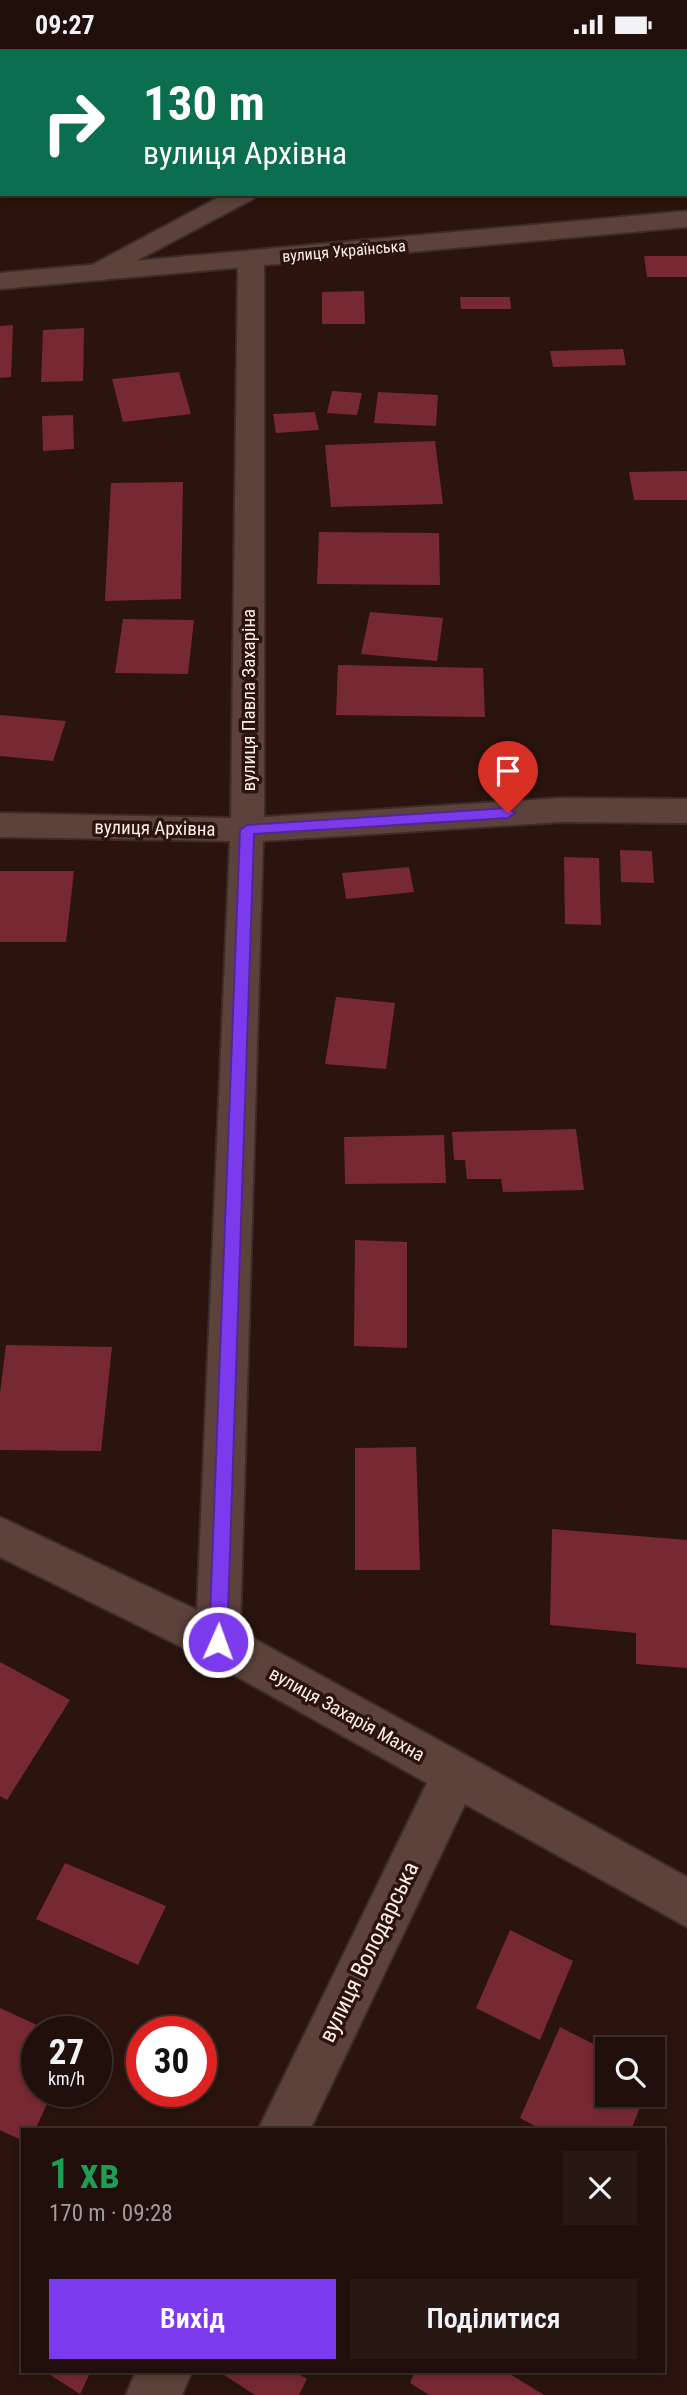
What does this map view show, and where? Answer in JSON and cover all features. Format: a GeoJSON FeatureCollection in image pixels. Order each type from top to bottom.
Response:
{"type":"FeatureCollection","features":[{"type":"Feature","properties":{"kind":"street"},"geometry":{"type":"LineString","coordinates":[[97,272],[240,196]]}},
{"type":"Feature","properties":{"kind":"street","name":"вулиця Українська"},"geometry":{"type":"LineString","coordinates":[[0,281],[687,219]]}},
{"type":"Feature","properties":{"kind":"street","name":"вулиця Павла Захаріна"},"geometry":{"type":"LineString","coordinates":[[218,1642],[247,830],[251,260]]}},
{"type":"Feature","properties":{"kind":"street","name":"вулиця Архівна"},"geometry":{"type":"LineString","coordinates":[[0,825],[247,830],[561,810],[687,811]]}},
{"type":"Feature","properties":{"kind":"street","name":"вулиця Захарія Махна"},"geometry":{"type":"LineString","coordinates":[[0,1536],[218,1642],[687,1903]]}},
{"type":"Feature","properties":{"kind":"street","name":"вулиця Володарська"},"geometry":{"type":"LineString","coordinates":[[284,2128],[456,1775]]}},
{"type":"Feature","properties":{"kind":"street"},"geometry":{"type":"LineString","coordinates":[[153,2395],[164,2373]]}},
{"type":"Feature","properties":{"kind":"building"},"geometry":{"type":"Polygon","coordinates":[[[644,256],[687,256],[687,277],[647,277],[644,256]]]}},
{"type":"Feature","properties":{"kind":"building"},"geometry":{"type":"Polygon","coordinates":[[[364,291],[365,324],[322,324],[322,292],[364,291]]]}},
{"type":"Feature","properties":{"kind":"building"},"geometry":{"type":"Polygon","coordinates":[[[460,297],[510,297],[511,309],[461,309],[460,297]]]}},
{"type":"Feature","properties":{"kind":"building"},"geometry":{"type":"Polygon","coordinates":[[[13,325],[11,377],[0,378],[0,326],[13,325]]]}},
{"type":"Feature","properties":{"kind":"building"},"geometry":{"type":"Polygon","coordinates":[[[84,328],[83,381],[41,382],[43,330],[84,328]]]}},
{"type":"Feature","properties":{"kind":"building"},"geometry":{"type":"Polygon","coordinates":[[[623,349],[626,365],[553,367],[550,351],[623,349]]]}},
{"type":"Feature","properties":{"kind":"building"},"geometry":{"type":"Polygon","coordinates":[[[179,372],[191,414],[123,422],[112,379],[179,372]]]}},
{"type":"Feature","properties":{"kind":"building"},"geometry":{"type":"Polygon","coordinates":[[[332,391],[362,393],[357,415],[327,413],[332,391]]]}},
{"type":"Feature","properties":{"kind":"building"},"geometry":{"type":"Polygon","coordinates":[[[378,392],[438,395],[436,426],[374,423],[378,392]]]}},
{"type":"Feature","properties":{"kind":"building"},"geometry":{"type":"Polygon","coordinates":[[[315,412],[319,430],[276,433],[273,414],[315,412]]]}},
{"type":"Feature","properties":{"kind":"building"},"geometry":{"type":"Polygon","coordinates":[[[73,415],[74,449],[43,451],[42,416],[73,415]]]}},
{"type":"Feature","properties":{"kind":"building"},"geometry":{"type":"Polygon","coordinates":[[[435,441],[443,504],[331,507],[325,445],[435,441]]]}},
{"type":"Feature","properties":{"kind":"building"},"geometry":{"type":"Polygon","coordinates":[[[687,471],[687,500],[634,500],[629,472],[687,471]]]}},
{"type":"Feature","properties":{"kind":"building"},"geometry":{"type":"Polygon","coordinates":[[[183,482],[181,599],[105,601],[111,483],[183,482]]]}},
{"type":"Feature","properties":{"kind":"building"},"geometry":{"type":"Polygon","coordinates":[[[319,532],[439,533],[440,585],[317,584],[319,532]]]}},
{"type":"Feature","properties":{"kind":"building"},"geometry":{"type":"Polygon","coordinates":[[[370,612],[443,618],[437,661],[361,654],[370,612]]]}},
{"type":"Feature","properties":{"kind":"building"},"geometry":{"type":"Polygon","coordinates":[[[123,619],[194,620],[188,674],[115,673],[123,619]]]}},
{"type":"Feature","properties":{"kind":"building"},"geometry":{"type":"Polygon","coordinates":[[[338,665],[483,668],[485,717],[336,715],[338,665]]]}},
{"type":"Feature","properties":{"kind":"building"},"geometry":{"type":"Polygon","coordinates":[[[0,715],[66,721],[53,761],[0,756],[0,715]]]}},
{"type":"Feature","properties":{"kind":"building"},"geometry":{"type":"Polygon","coordinates":[[[620,850],[652,851],[654,883],[621,882],[620,850]]]}},
{"type":"Feature","properties":{"kind":"building"},"geometry":{"type":"Polygon","coordinates":[[[564,857],[599,858],[601,925],[565,924],[564,857]]]}},
{"type":"Feature","properties":{"kind":"building"},"geometry":{"type":"Polygon","coordinates":[[[409,867],[414,892],[346,899],[342,873],[409,867]]]}},
{"type":"Feature","properties":{"kind":"building"},"geometry":{"type":"Polygon","coordinates":[[[0,871],[74,871],[66,942],[0,942],[0,871]]]}},
{"type":"Feature","properties":{"kind":"building"},"geometry":{"type":"Polygon","coordinates":[[[336,997],[395,1003],[386,1069],[325,1064],[336,997]]]}},
{"type":"Feature","properties":{"kind":"building"},"geometry":{"type":"Polygon","coordinates":[[[576,1129],[584,1190],[503,1192],[501,1179],[467,1179],[465,1160],[454,1160],[452,1132],[576,1129]]]}},
{"type":"Feature","properties":{"kind":"building"},"geometry":{"type":"Polygon","coordinates":[[[444,1135],[446,1183],[345,1184],[344,1137],[444,1135]]]}},
{"type":"Feature","properties":{"kind":"building"},"geometry":{"type":"Polygon","coordinates":[[[355,1240],[407,1242],[407,1348],[354,1346],[355,1240]]]}},
{"type":"Feature","properties":{"kind":"building"},"geometry":{"type":"Polygon","coordinates":[[[6,1345],[112,1347],[101,1451],[0,1450],[0,1393],[6,1345]]]}},
{"type":"Feature","properties":{"kind":"building"},"geometry":{"type":"Polygon","coordinates":[[[416,1447],[420,1570],[355,1570],[355,1448],[416,1447]]]}},
{"type":"Feature","properties":{"kind":"building"},"geometry":{"type":"Polygon","coordinates":[[[552,1529],[687,1540],[687,1668],[636,1664],[636,1633],[550,1625],[552,1529]]]}},
{"type":"Feature","properties":{"kind":"building"},"geometry":{"type":"Polygon","coordinates":[[[0,1662],[70,1700],[7,1800],[0,1796],[0,1662]]]}},
{"type":"Feature","properties":{"kind":"building"},"geometry":{"type":"Polygon","coordinates":[[[65,1863],[166,1906],[138,1965],[36,1919],[65,1863]]]}},
{"type":"Feature","properties":{"kind":"building"},"geometry":{"type":"Polygon","coordinates":[[[510,1930],[573,1961],[540,2040],[476,2008],[510,1930]]]}},
{"type":"Feature","properties":{"kind":"building"},"geometry":{"type":"Polygon","coordinates":[[[0,2008],[21,2018],[21,2107],[46,2107],[36,2128],[21,2128],[21,2140],[0,2130],[0,2008]]]}},
{"type":"Feature","properties":{"kind":"building"},"geometry":{"type":"Polygon","coordinates":[[[560,2027],[595,2045],[595,2107],[640,2107],[632,2128],[538,2128],[520,2118],[560,2027]]]}},
{"type":"Feature","properties":{"kind":"building"},"geometry":{"type":"Polygon","coordinates":[[[47,2373],[90,2373],[80,2394],[47,2373]]]}},
{"type":"Feature","properties":{"kind":"building"},"geometry":{"type":"Polygon","coordinates":[[[221,2373],[297,2373],[307,2379],[299,2395],[255,2395],[221,2373]]]}},
{"type":"Feature","properties":{"kind":"building"},"geometry":{"type":"Polygon","coordinates":[[[414,2373],[508,2373],[544,2395],[429,2395],[410,2383],[414,2373]]]}},
{"type":"Feature","properties":{"kind":"route"},"geometry":{"type":"LineString","coordinates":[[218,1642],[247,830],[508,813]]}}]}
